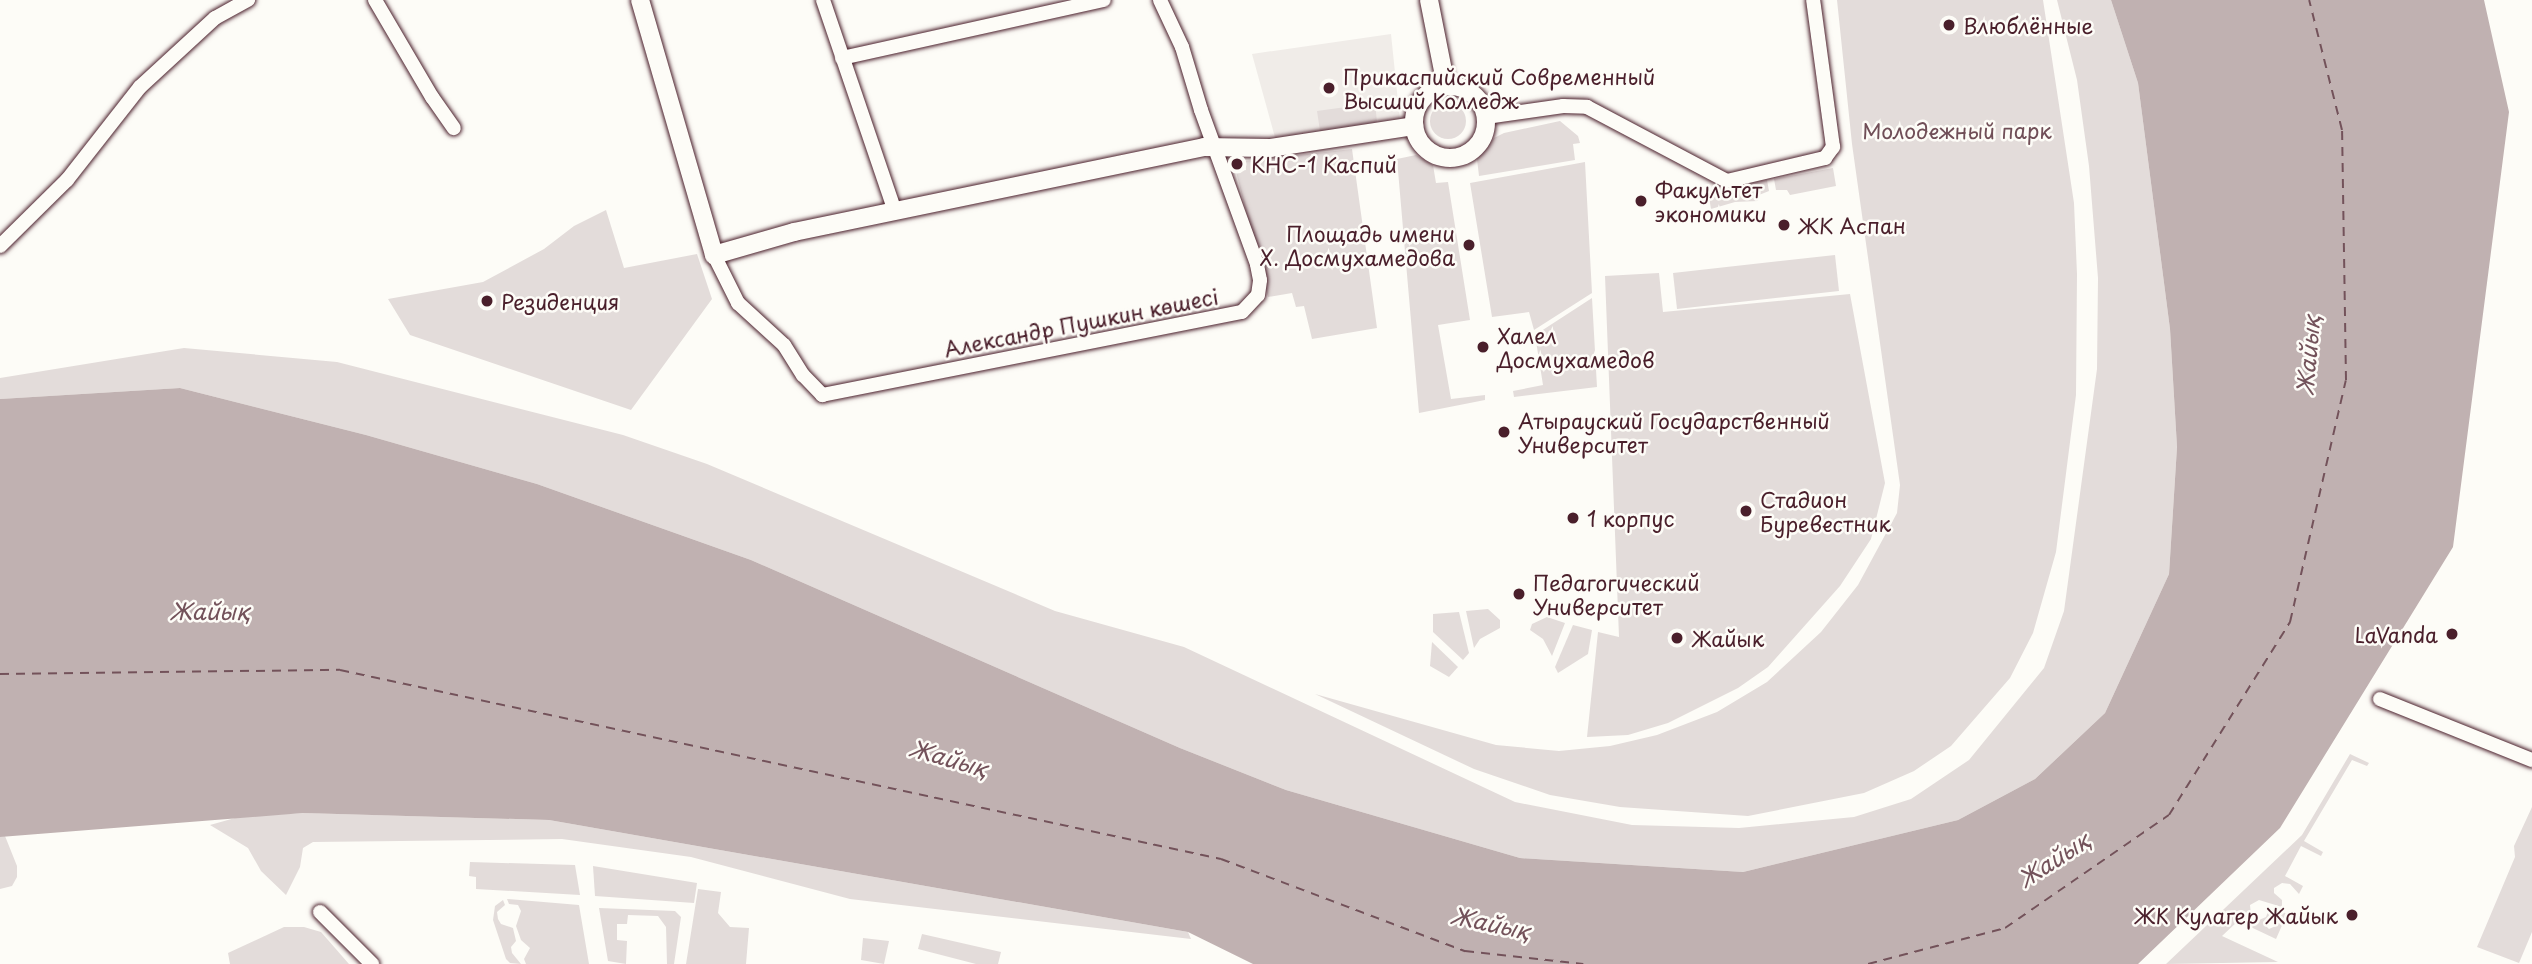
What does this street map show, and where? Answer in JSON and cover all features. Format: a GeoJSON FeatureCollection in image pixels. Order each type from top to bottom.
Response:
{"type":"FeatureCollection","features":[{"type":"Feature","properties":{"kind":"street"},"geometry":{"type":"LineString","coordinates":[[0,246],[67,180],[140,87],[215,18],[248,0]]}},
{"type":"Feature","properties":{"kind":"street"},"geometry":{"type":"LineString","coordinates":[[375,0],[432,97],[454,128]]}},
{"type":"Feature","properties":{"kind":"street"},"geometry":{"type":"LineString","coordinates":[[640,0],[714,255],[794,232],[1204,147],[1270,148],[1414,126]]}},
{"type":"Feature","properties":{"kind":"street"},"geometry":{"type":"LineString","coordinates":[[823,0],[895,211]]}},
{"type":"Feature","properties":{"kind":"street"},"geometry":{"type":"LineString","coordinates":[[842,58],[1104,0]]}},
{"type":"Feature","properties":{"kind":"street"},"geometry":{"type":"LineString","coordinates":[[1160,0],[1182,47],[1215,148]]}},
{"type":"Feature","properties":{"kind":"street"},"geometry":{"type":"LineString","coordinates":[[1429,0],[1446,86]]}},
{"type":"Feature","properties":{"kind":"street"},"geometry":{"type":"LineString","coordinates":[[1486,117],[1563,106],[1587,107],[1727,181],[1825,158],[1833,147],[1813,0]]}},
{"type":"Feature","properties":{"kind":"street"},"geometry":{"type":"LineString","coordinates":[[1446,86],[1471,93],[1481,103],[1486,117],[1481,140],[1462,156],[1451,158],[1428,150],[1420,142],[1414,126],[1417,107],[1424,97],[1446,86]]}},
{"type":"Feature","properties":{"kind":"street","name":"Александр Пушкин көшесі"},"geometry":{"type":"LineString","coordinates":[[714,255],[738,303],[784,345],[803,375],[822,395],[1242,312],[1258,295],[1260,280],[1215,148]]}},
{"type":"Feature","properties":{"kind":"street"},"geometry":{"type":"LineString","coordinates":[[2380,699],[2532,761]]}},
{"type":"Feature","properties":{"kind":"street"},"geometry":{"type":"LineString","coordinates":[[320,912],[372,964]]}},
{"type":"Feature","properties":{"kind":"shaded area","name":"Прикаспийский Современный Высший Колледж"},"geometry":{"type":"Polygon","coordinates":[[[1391,34],[1400,121],[1276,141],[1252,54],[1391,34]]]}},
{"type":"Feature","properties":{"kind":"green space","name":"Молодежный парк"},"geometry":{"type":"Polygon","coordinates":[[[1837,0],[2043,0],[2074,203],[2077,274],[2076,395],[2056,552],[2033,633],[2010,678],[1951,746],[1914,771],[1864,793],[1748,816],[1620,807],[1550,795],[1474,769],[1315,694],[1496,745],[1559,751],[1610,746],[1657,735],[1717,712],[1767,682],[1821,632],[1858,585],[1897,513],[1900,485],[1852,144],[1837,0]]]}},
{"type":"Feature","properties":{"kind":"green space"},"geometry":{"type":"Polygon","coordinates":[[[2057,0],[2111,0],[2138,83],[2170,329],[2177,447],[2169,574],[2105,713],[2035,779],[1958,820],[1743,872],[1520,858],[1286,790],[1180,748],[751,560],[537,484],[366,435],[180,388],[0,399],[0,378],[184,348],[337,362],[623,435],[707,464],[1055,611],[1184,647],[1515,802],[1632,825],[1739,828],[1854,817],[1911,799],[1969,760],[2044,668],[2064,611],[2097,369],[2098,278],[2089,166],[2077,80],[2057,0]]]}},
{"type":"Feature","properties":{"kind":"green space"},"geometry":{"type":"Polygon","coordinates":[[[1375,103],[1377,122],[1320,131],[1317,111],[1375,103]]]}},
{"type":"Feature","properties":{"kind":"green space"},"geometry":{"type":"Polygon","coordinates":[[[1448,103],[1461,108],[1466,121],[1461,134],[1448,139],[1435,134],[1430,121],[1435,108],[1448,103]]]}},
{"type":"Feature","properties":{"kind":"green space"},"geometry":{"type":"Polygon","coordinates":[[[1560,121],[1578,136],[1580,143],[1573,144],[1575,160],[1479,176],[1477,159],[1494,138],[1504,133],[1560,121]]]}},
{"type":"Feature","properties":{"kind":"green space"},"geometry":{"type":"Polygon","coordinates":[[[1352,149],[1377,328],[1312,339],[1304,306],[1296,307],[1292,293],[1268,297],[1236,172],[1246,170],[1245,161],[1352,149]]]}},
{"type":"Feature","properties":{"kind":"green space"},"geometry":{"type":"Polygon","coordinates":[[[1416,155],[1433,165],[1436,183],[1448,182],[1470,320],[1438,325],[1451,399],[1485,395],[1485,400],[1419,413],[1397,159],[1416,155]]]}},
{"type":"Feature","properties":{"kind":"green space"},"geometry":{"type":"Polygon","coordinates":[[[1585,162],[1592,293],[1534,330],[1529,312],[1492,317],[1470,183],[1585,162]]]}},
{"type":"Feature","properties":{"kind":"green space"},"geometry":{"type":"Polygon","coordinates":[[[1833,168],[1836,186],[1790,195],[1787,190],[1776,190],[1774,179],[1833,168]]]}},
{"type":"Feature","properties":{"kind":"green space"},"geometry":{"type":"Polygon","coordinates":[[[1767,180],[1769,191],[1759,195],[1758,201],[1735,202],[1711,209],[1708,191],[1767,180]]]}},
{"type":"Feature","properties":{"kind":"green space"},"geometry":{"type":"Polygon","coordinates":[[[606,210],[624,268],[697,254],[712,299],[631,410],[410,335],[388,299],[483,282],[544,249],[574,226],[606,210]]]}},
{"type":"Feature","properties":{"kind":"green space"},"geometry":{"type":"Polygon","coordinates":[[[1835,255],[1839,291],[1677,309],[1673,273],[1835,255]]]}},
{"type":"Feature","properties":{"kind":"green space","name":"Стадион Буревестник"},"geometry":{"type":"Polygon","coordinates":[[[1659,273],[1663,312],[1850,294],[1885,483],[1871,539],[1840,586],[1768,667],[1738,688],[1668,723],[1628,735],[1587,737],[1598,632],[1619,637],[1605,276],[1659,273]]]}},
{"type":"Feature","properties":{"kind":"green space"},"geometry":{"type":"Polygon","coordinates":[[[1592,298],[1597,387],[1514,397],[1513,391],[1543,385],[1535,335],[1592,298]]]}},
{"type":"Feature","properties":{"kind":"green space"},"geometry":{"type":"Polygon","coordinates":[[[1488,609],[1500,620],[1500,628],[1480,639],[1474,648],[1466,611],[1488,609]]]}},
{"type":"Feature","properties":{"kind":"green space"},"geometry":{"type":"Polygon","coordinates":[[[1459,612],[1469,653],[1463,660],[1433,632],[1433,614],[1459,612]]]}},
{"type":"Feature","properties":{"kind":"green space"},"geometry":{"type":"Polygon","coordinates":[[[1547,617],[1565,623],[1552,656],[1543,639],[1530,630],[1532,624],[1547,617]]]}},
{"type":"Feature","properties":{"kind":"green space"},"geometry":{"type":"Polygon","coordinates":[[[1573,625],[1592,630],[1588,654],[1558,673],[1555,667],[1573,625]]]}},
{"type":"Feature","properties":{"kind":"green space"},"geometry":{"type":"Polygon","coordinates":[[[1432,642],[1458,667],[1449,677],[1430,666],[1432,642]]]}},
{"type":"Feature","properties":{"kind":"green space"},"geometry":{"type":"Polygon","coordinates":[[[2350,754],[2369,763],[2367,766],[2352,760],[2304,841],[2323,852],[2321,856],[2301,846],[2285,876],[2303,886],[2299,894],[2290,884],[2282,883],[2274,888],[2274,893],[2282,900],[2282,907],[2259,900],[2250,905],[2251,915],[2259,920],[2266,917],[2269,909],[2279,910],[2266,920],[2264,924],[2269,929],[2278,925],[2277,919],[2283,912],[2287,914],[2276,939],[2238,921],[2222,936],[2278,962],[2166,964],[2302,835],[2350,754]]]}},
{"type":"Feature","properties":{"kind":"green space"},"geometry":{"type":"Polygon","coordinates":[[[2532,807],[2532,932],[2519,963],[2477,947],[2515,857],[2514,846],[2532,807]]]}},
{"type":"Feature","properties":{"kind":"green space"},"geometry":{"type":"Polygon","coordinates":[[[304,813],[549,820],[1188,932],[1191,939],[850,899],[691,857],[562,839],[313,842],[303,848],[300,867],[286,895],[261,871],[248,848],[210,825],[242,816],[304,813]]]}},
{"type":"Feature","properties":{"kind":"green space"},"geometry":{"type":"Polygon","coordinates":[[[5,836],[17,866],[17,877],[12,886],[0,889],[0,837],[5,836]]]}},
{"type":"Feature","properties":{"kind":"green space"},"geometry":{"type":"Polygon","coordinates":[[[470,862],[575,865],[580,895],[476,889],[476,877],[469,876],[470,862]]]}},
{"type":"Feature","properties":{"kind":"green space"},"geometry":{"type":"Polygon","coordinates":[[[593,866],[697,883],[694,903],[595,896],[593,866]]]}},
{"type":"Feature","properties":{"kind":"green space"},"geometry":{"type":"Polygon","coordinates":[[[698,889],[721,892],[718,913],[730,927],[749,928],[746,964],[686,964],[698,889]]]}},
{"type":"Feature","properties":{"kind":"green space"},"geometry":{"type":"Polygon","coordinates":[[[507,899],[579,905],[589,964],[526,964],[524,959],[530,948],[521,940],[516,926],[521,911],[518,905],[509,904],[507,899]]]}},
{"type":"Feature","properties":{"kind":"green space"},"geometry":{"type":"Polygon","coordinates":[[[503,900],[505,905],[497,912],[498,919],[501,924],[513,928],[516,941],[511,947],[512,953],[521,964],[510,963],[506,959],[493,920],[495,906],[503,900]]]}},
{"type":"Feature","properties":{"kind":"green space"},"geometry":{"type":"Polygon","coordinates":[[[599,908],[675,911],[681,917],[674,964],[667,964],[666,927],[658,916],[628,915],[627,924],[617,924],[617,940],[627,941],[626,964],[608,961],[599,908]]]}},
{"type":"Feature","properties":{"kind":"green space"},"geometry":{"type":"Polygon","coordinates":[[[284,927],[304,927],[321,932],[349,964],[230,964],[228,953],[284,927]]]}},
{"type":"Feature","properties":{"kind":"green space"},"geometry":{"type":"Polygon","coordinates":[[[922,934],[1001,952],[998,964],[976,964],[918,949],[922,934]]]}},
{"type":"Feature","properties":{"kind":"green space"},"geometry":{"type":"Polygon","coordinates":[[[863,938],[889,941],[884,964],[861,960],[863,938]]]}},
{"type":"Feature","properties":{"kind":"water","name":"Жайық"},"geometry":{"type":"Polygon","coordinates":[[[2111,0],[2484,0],[2509,112],[2453,547],[2280,828],[2138,964],[1253,964],[1188,932],[549,820],[303,813],[0,837],[0,399],[180,388],[366,435],[537,484],[751,560],[1180,748],[1286,790],[1520,858],[1743,872],[1958,820],[2035,779],[2105,713],[2169,574],[2177,447],[2170,329],[2138,83],[2111,0]]]}},
{"type":"Feature","properties":{"kind":"ferry route"},"geometry":{"type":"LineString","coordinates":[[1868,964],[2005,928],[2169,815],[2290,622],[2346,380],[2342,130],[2309,0]]}},
{"type":"Feature","properties":{"kind":"ferry route"},"geometry":{"type":"LineString","coordinates":[[0,674],[340,670],[1221,859],[1465,951],[1583,964]]}},
{"type":"Feature","properties":{"kind":"place","name":"Влюблённые"},"geometry":{"type":"Point","coordinates":[1949,25]}},
{"type":"Feature","properties":{"kind":"place","name":"Прикаспийский Современный Высший Колледж"},"geometry":{"type":"Point","coordinates":[1329,88]}},
{"type":"Feature","properties":{"kind":"place","name":"КНС-1 Каспий"},"geometry":{"type":"Point","coordinates":[1237,164]}},
{"type":"Feature","properties":{"kind":"place","name":"Факультет экономики"},"geometry":{"type":"Point","coordinates":[1641,201]}},
{"type":"Feature","properties":{"kind":"place","name":"ЖК Аспан"},"geometry":{"type":"Point","coordinates":[1784,225]}},
{"type":"Feature","properties":{"kind":"place","name":"Площадь имени Х. Досмухамедова"},"geometry":{"type":"Point","coordinates":[1469,245]}},
{"type":"Feature","properties":{"kind":"place","name":"Резиденция"},"geometry":{"type":"Point","coordinates":[487,301]}},
{"type":"Feature","properties":{"kind":"place","name":"Халел Досмухамедов"},"geometry":{"type":"Point","coordinates":[1483,347]}},
{"type":"Feature","properties":{"kind":"place","name":"Атырауский Государственный Университет"},"geometry":{"type":"Point","coordinates":[1504,432]}},
{"type":"Feature","properties":{"kind":"place","name":"Стадион Буревестник"},"geometry":{"type":"Point","coordinates":[1746,511]}},
{"type":"Feature","properties":{"kind":"place","name":"1 корпус"},"geometry":{"type":"Point","coordinates":[1573,518]}},
{"type":"Feature","properties":{"kind":"place","name":"Педагогический Университет"},"geometry":{"type":"Point","coordinates":[1519,594]}},
{"type":"Feature","properties":{"kind":"place","name":"LaVanda"},"geometry":{"type":"Point","coordinates":[2452,634]}},
{"type":"Feature","properties":{"kind":"place","name":"Жайык"},"geometry":{"type":"Point","coordinates":[1677,638]}},
{"type":"Feature","properties":{"kind":"place","name":"ЖК Кулагер Жайык"},"geometry":{"type":"Point","coordinates":[2352,915]}}]}
